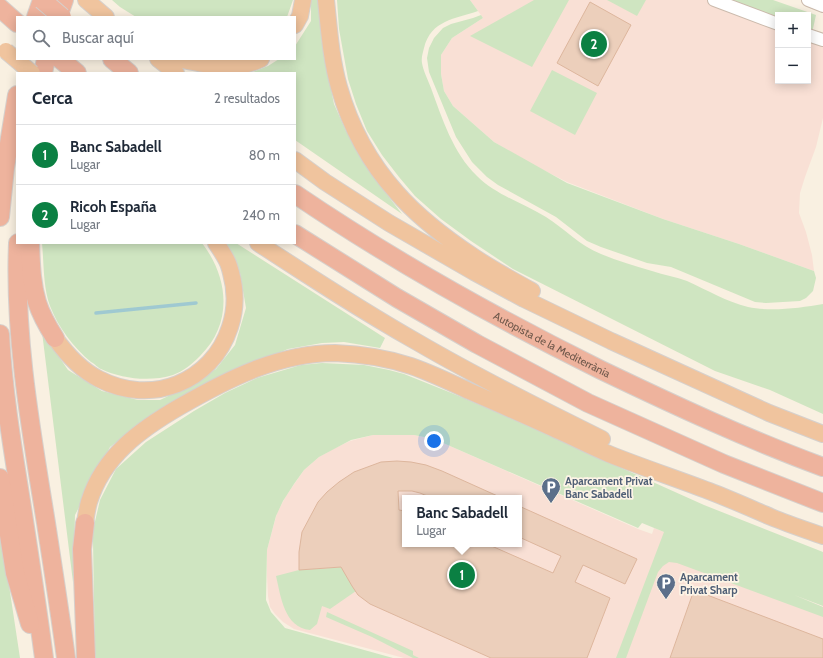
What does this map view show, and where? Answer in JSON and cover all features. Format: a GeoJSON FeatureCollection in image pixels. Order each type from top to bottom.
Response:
{"type":"FeatureCollection","features":[{"type":"Feature","properties":{"kind":"highway"},"geometry":{"type":"LineString","coordinates":[[36,16],[42,0],[61,16]]}},
{"type":"Feature","properties":{"kind":"highway"},"geometry":{"type":"LineString","coordinates":[[58,16],[64,0]]}},
{"type":"Feature","properties":{"kind":"highway"},"geometry":{"type":"LineString","coordinates":[[86,0],[105,16]]}},
{"type":"Feature","properties":{"kind":"highway"},"geometry":{"type":"LineString","coordinates":[[296,23],[300,16],[303,0]]}},
{"type":"Feature","properties":{"kind":"highway"},"geometry":{"type":"LineString","coordinates":[[326,0],[334,62],[339,87],[346,109],[365,148],[397,193],[445,237],[475,258],[611,341]]}},
{"type":"Feature","properties":{"kind":"highway"},"geometry":{"type":"LineString","coordinates":[[0,8],[16,22]]}},
{"type":"Feature","properties":{"kind":"highway"},"geometry":{"type":"LineString","coordinates":[[2,47],[23,72]]}},
{"type":"Feature","properties":{"kind":"highway"},"geometry":{"type":"LineString","coordinates":[[43,72],[46,60]]}},
{"type":"Feature","properties":{"kind":"highway"},"geometry":{"type":"LineString","coordinates":[[113,60],[128,72]]}},
{"type":"Feature","properties":{"kind":"highway"},"geometry":{"type":"LineString","coordinates":[[159,60],[175,72]]}},
{"type":"Feature","properties":{"kind":"highway"},"geometry":{"type":"LineString","coordinates":[[184,60],[219,67],[234,67],[258,60]]}},
{"type":"Feature","properties":{"kind":"highway"},"geometry":{"type":"LineString","coordinates":[[0,124],[16,88]]}},
{"type":"Feature","properties":{"kind":"highway"},"geometry":{"type":"LineString","coordinates":[[0,217],[4,168],[16,101]]}},
{"type":"Feature","properties":{"kind":"highway"},"geometry":{"type":"LineString","coordinates":[[296,161],[325,182],[389,223],[524,299],[611,341],[769,413],[823,434]]}},
{"type":"Feature","properties":{"kind":"highway","name":"Autopista de la Mediterrània"},"geometry":{"type":"LineString","coordinates":[[296,195],[387,253],[518,328],[641,389],[708,420],[823,467]]}},
{"type":"Feature","properties":{"kind":"highway"},"geometry":{"type":"LineString","coordinates":[[296,235],[397,298],[478,344],[588,403],[724,464],[823,503]]}},
{"type":"Feature","properties":{"kind":"highway"},"geometry":{"type":"LineString","coordinates":[[18,244],[18,312],[23,372],[66,658]]}},
{"type":"Feature","properties":{"kind":"highway"},"geometry":{"type":"LineString","coordinates":[[30,244],[32,278],[37,303],[44,320],[67,355],[99,379],[117,387],[153,391],[172,387],[188,380],[204,368],[218,352],[228,334],[233,318],[235,300],[234,282],[228,262],[217,244]]}},
{"type":"Feature","properties":{"kind":"highway"},"geometry":{"type":"LineString","coordinates":[[259,244],[301,272],[416,342],[555,416],[711,492]]}},
{"type":"Feature","properties":{"kind":"highway"},"geometry":{"type":"LineString","coordinates":[[0,334],[11,440],[44,658]]}},
{"type":"Feature","properties":{"kind":"highway"},"geometry":{"type":"LineString","coordinates":[[86,658],[82,549],[89,502],[105,469],[121,450],[143,430],[188,402],[234,378],[260,367],[305,355],[336,353],[365,356],[410,365],[609,454],[823,536]]}},
{"type":"Feature","properties":{"kind":"highway"},"geometry":{"type":"LineString","coordinates":[[0,478],[15,573],[40,658]]}},
{"type":"Feature","properties":{"kind":"street"},"geometry":{"type":"LineString","coordinates":[[714,0],[775,23]]}},
{"type":"Feature","properties":{"kind":"street"},"geometry":{"type":"LineString","coordinates":[[808,0],[823,6]]}},
{"type":"Feature","properties":{"kind":"street"},"geometry":{"type":"LineString","coordinates":[[811,36],[823,40]]}},
{"type":"Feature","properties":{"kind":"shaded area"},"geometry":{"type":"Polygon","coordinates":[[[470,0],[714,0],[775,23],[775,84],[811,84],[811,36],[823,40],[823,118],[816,147],[800,193],[799,213],[812,255],[814,271],[663,219],[567,182],[533,165],[494,142],[453,106],[444,91],[441,74],[441,55],[452,38],[483,18],[470,0]]]}},
{"type":"Feature","properties":{"kind":"shaded area"},"geometry":{"type":"Polygon","coordinates":[[[395,434],[414,435],[434,439],[638,529],[652,534],[654,528],[664,532],[779,589],[823,607],[823,658],[404,658],[294,629],[283,622],[275,614],[270,607],[268,596],[267,550],[277,513],[286,496],[304,470],[319,457],[350,441],[373,435],[395,434]]]}},
{"type":"Feature","properties":{"kind":"green space"},"geometry":{"type":"Polygon","coordinates":[[[112,0],[293,0],[287,16],[134,16],[112,0]]]}},
{"type":"Feature","properties":{"kind":"green space"},"geometry":{"type":"Polygon","coordinates":[[[311,0],[319,0],[322,44],[334,104],[346,131],[372,175],[402,214],[296,141],[296,72],[253,72],[268,66],[277,60],[296,60],[296,44],[311,21],[311,0]]]}},
{"type":"Feature","properties":{"kind":"green space"},"geometry":{"type":"Polygon","coordinates":[[[337,0],[470,0],[478,11],[445,22],[438,26],[427,39],[422,55],[424,72],[449,135],[461,157],[469,167],[484,183],[501,194],[546,217],[586,247],[607,257],[687,281],[725,299],[748,307],[776,309],[823,304],[823,414],[770,390],[715,371],[513,269],[441,219],[415,196],[399,177],[382,155],[367,131],[348,79],[339,29],[337,0]]]}},
{"type":"Feature","properties":{"kind":"green space"},"geometry":{"type":"Polygon","coordinates":[[[534,0],[569,0],[532,67],[470,36],[534,0]]]}},
{"type":"Feature","properties":{"kind":"green space"},"geometry":{"type":"Polygon","coordinates":[[[607,0],[646,0],[637,16],[607,0]]]}},
{"type":"Feature","properties":{"kind":"green space"},"geometry":{"type":"Polygon","coordinates":[[[724,0],[773,0],[807,12],[775,12],[775,19],[724,0]]]}},
{"type":"Feature","properties":{"kind":"green space"},"geometry":{"type":"Polygon","coordinates":[[[811,13],[816,15],[811,33],[811,13]]]}},
{"type":"Feature","properties":{"kind":"green space"},"geometry":{"type":"Polygon","coordinates":[[[481,15],[483,18],[452,38],[441,55],[441,74],[444,91],[453,106],[494,142],[567,183],[663,219],[814,271],[816,278],[813,291],[806,298],[800,301],[766,303],[755,302],[671,267],[647,263],[587,241],[556,217],[498,185],[487,177],[472,162],[456,137],[429,72],[427,58],[429,48],[434,38],[443,28],[481,15]]]}},
{"type":"Feature","properties":{"kind":"green space"},"geometry":{"type":"Polygon","coordinates":[[[552,70],[597,93],[575,135],[530,111],[552,70]]]}},
{"type":"Feature","properties":{"kind":"green space"},"geometry":{"type":"Polygon","coordinates":[[[42,244],[203,244],[218,271],[222,286],[224,301],[218,330],[211,343],[194,362],[173,375],[146,379],[118,375],[100,368],[91,362],[73,344],[53,314],[46,291],[42,244]]]}},
{"type":"Feature","properties":{"kind":"green space"},"geometry":{"type":"Polygon","coordinates":[[[227,244],[238,244],[385,338],[380,348],[344,342],[322,343],[288,349],[219,378],[164,407],[110,447],[75,515],[73,582],[42,332],[68,370],[102,391],[138,400],[160,400],[191,385],[216,369],[235,345],[246,308],[240,273],[227,244]]]}},
{"type":"Feature","properties":{"kind":"green space"},"geometry":{"type":"Polygon","coordinates":[[[322,363],[364,365],[404,374],[519,422],[704,505],[823,552],[823,606],[794,595],[823,607],[823,617],[677,563],[669,562],[658,572],[626,658],[616,658],[664,532],[642,523],[638,528],[434,439],[414,435],[373,435],[351,440],[319,457],[304,470],[294,484],[283,501],[276,516],[267,550],[266,600],[271,612],[285,628],[393,658],[95,658],[93,530],[100,500],[116,469],[146,442],[225,393],[257,378],[301,365],[322,363]]]}},
{"type":"Feature","properties":{"kind":"green space"},"geometry":{"type":"Polygon","coordinates":[[[0,526],[20,658],[0,658],[0,526]]]}},
{"type":"Feature","properties":{"kind":"green space"},"geometry":{"type":"Polygon","coordinates":[[[344,566],[345,573],[356,591],[330,609],[322,606],[317,624],[310,630],[301,628],[294,623],[285,610],[276,576],[299,570],[344,566]]]}},
{"type":"Feature","properties":{"kind":"green space"},"geometry":{"type":"Polygon","coordinates":[[[327,612],[413,651],[413,655],[419,658],[413,658],[372,637],[326,617],[327,612]]]}},
{"type":"Feature","properties":{"kind":"building"},"geometry":{"type":"Polygon","coordinates":[[[590,2],[631,25],[598,86],[557,63],[590,2]]]}},
{"type":"Feature","properties":{"kind":"building"},"geometry":{"type":"Polygon","coordinates":[[[397,461],[426,465],[495,495],[425,495],[412,491],[398,491],[399,510],[402,510],[402,547],[494,547],[553,573],[561,556],[522,538],[522,507],[637,559],[625,584],[583,565],[575,582],[610,598],[587,658],[491,658],[370,604],[358,595],[341,567],[299,570],[299,552],[302,532],[318,502],[339,482],[354,472],[381,462],[397,461]]]}},
{"type":"Feature","properties":{"kind":"building"},"geometry":{"type":"Polygon","coordinates":[[[694,590],[823,639],[823,658],[670,658],[694,590]]]}},
{"type":"Feature","properties":{"kind":"waterway"},"geometry":{"type":"LineString","coordinates":[[96,313],[196,303]]}},
{"type":"Feature","properties":{"kind":"place","name":"Ricoh España"},"geometry":{"type":"Point","coordinates":[594,44]}},
{"type":"Feature","properties":{"kind":"place","name":"Aparcament Privat Banc Sabadell"},"geometry":{"type":"Point","coordinates":[551,504]}},
{"type":"Feature","properties":{"kind":"place","name":"Banc Sabadell"},"geometry":{"type":"Point","coordinates":[462,575]}},
{"type":"Feature","properties":{"kind":"place","name":"Aparcament Privat Sharp"},"geometry":{"type":"Point","coordinates":[666,600]}}]}
